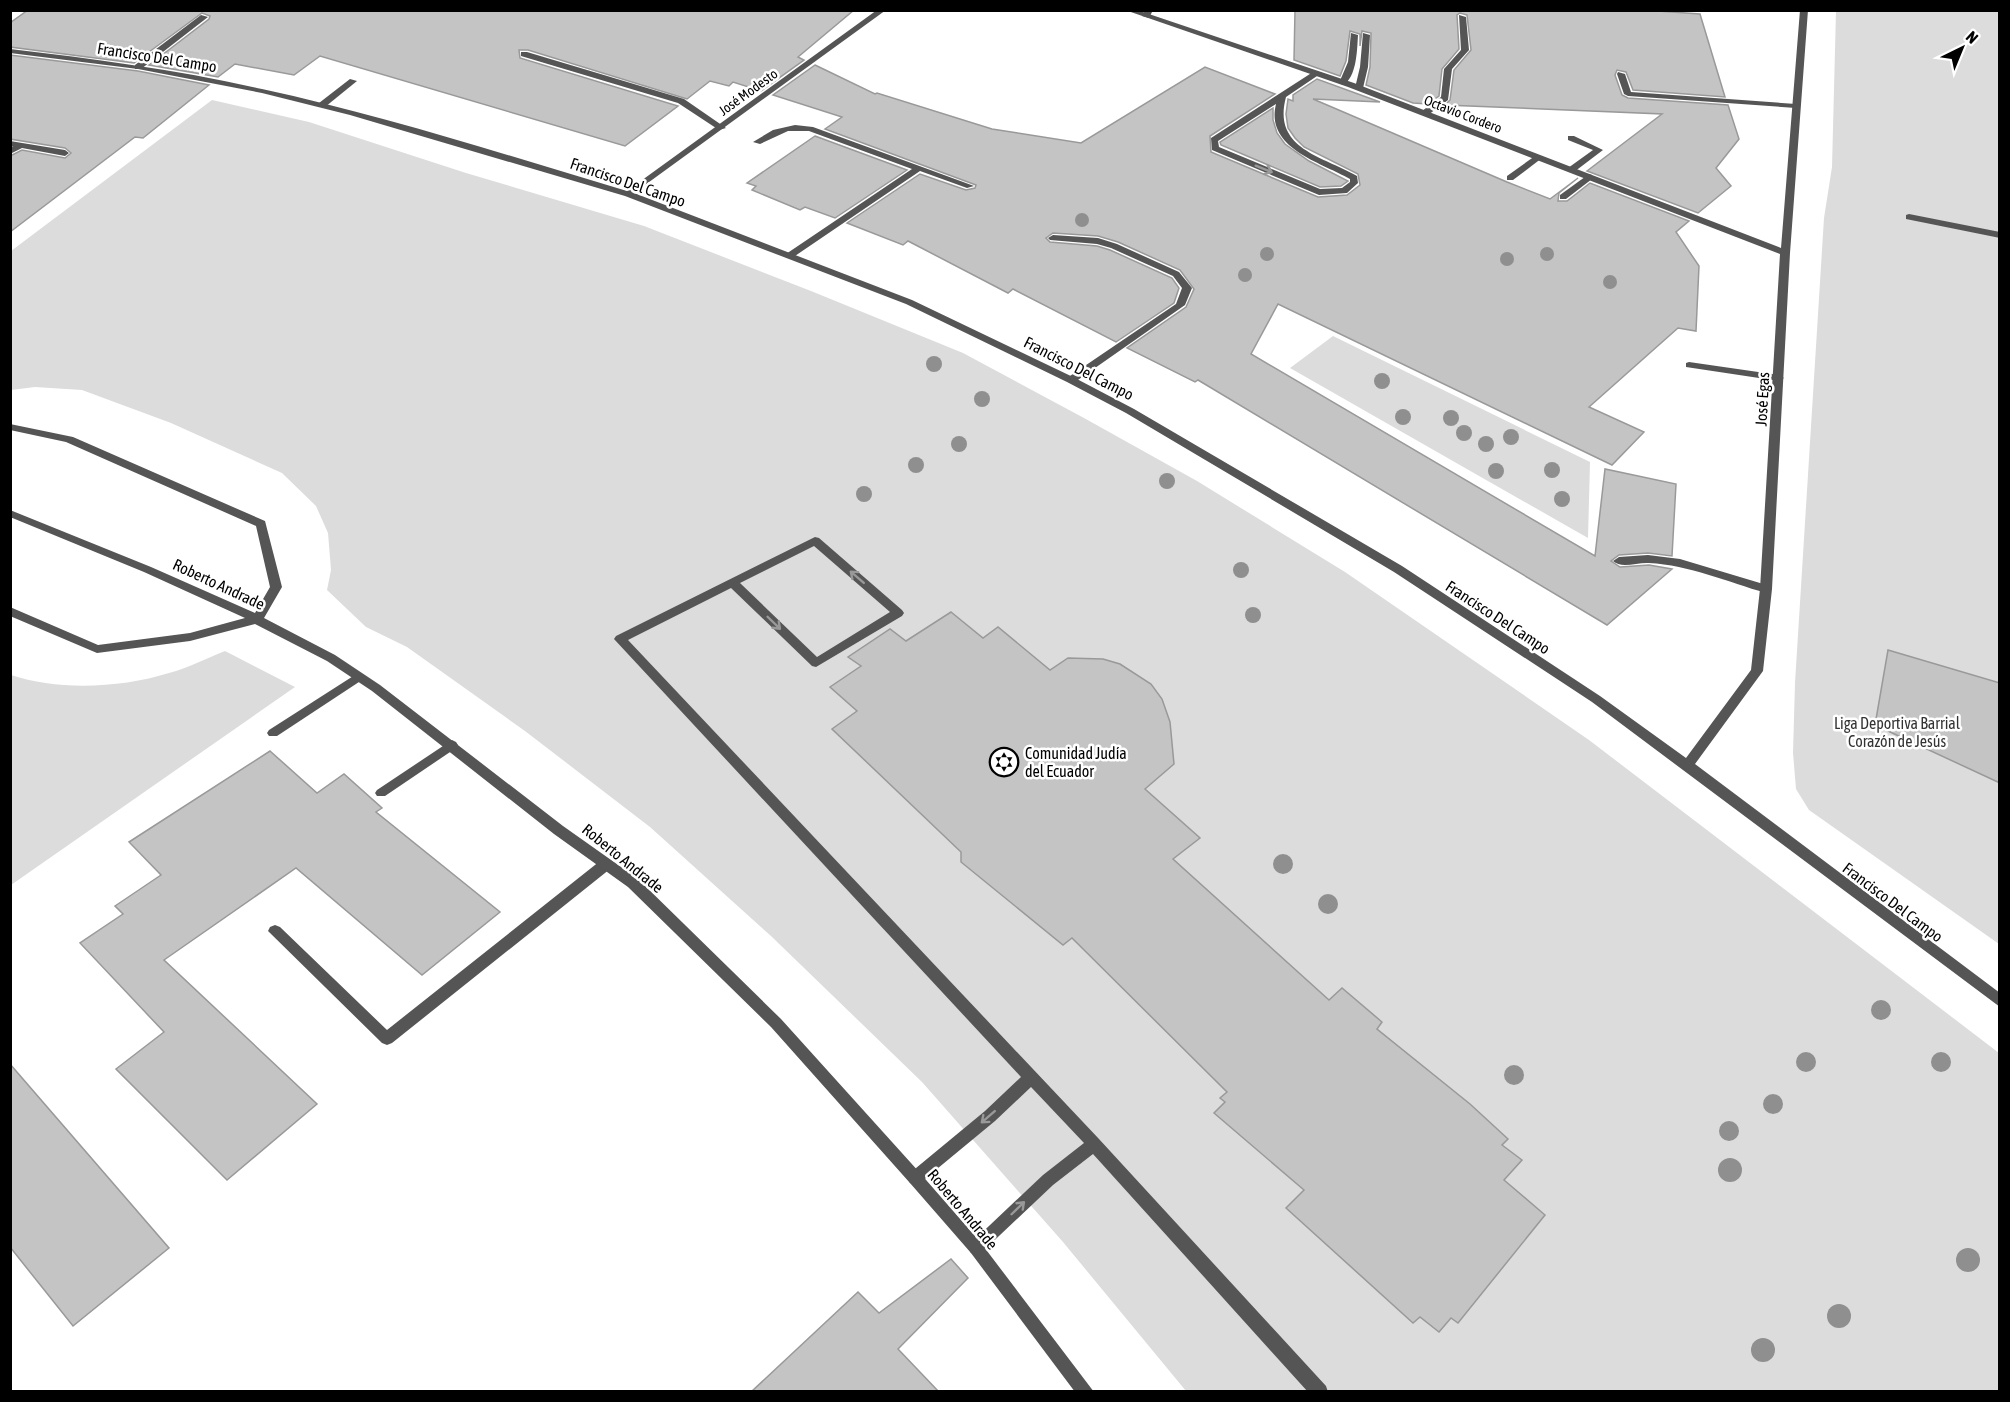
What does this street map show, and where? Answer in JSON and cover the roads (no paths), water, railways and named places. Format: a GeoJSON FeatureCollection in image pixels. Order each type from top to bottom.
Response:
{"type":"FeatureCollection","features":[{"type":"Feature","properties":{"kind":"street","name":"José Modesto"},"geometry":{"type":"LineString","coordinates":[[628,194],[884,10]]}},
{"type":"Feature","properties":{"kind":"street","name":"Octavio Cordero"},"geometry":{"type":"LineString","coordinates":[[1128,10],[1148,13],[1359,88],[1785,254]]}},
{"type":"Feature","properties":{"kind":"street","name":"José Egas"},"geometry":{"type":"LineString","coordinates":[[1687,765],[1757,671],[1766,589],[1785,254],[1804,10]]}},
{"type":"Feature","properties":{"kind":"street"},"geometry":{"type":"LineString","coordinates":[[138,67],[204,17]]}},
{"type":"Feature","properties":{"kind":"street"},"geometry":{"type":"LineString","coordinates":[[1425,113],[1444,98],[1448,69],[1466,50],[1462,17]]}},
{"type":"Feature","properties":{"kind":"street"},"geometry":{"type":"LineString","coordinates":[[1343,83],[1352,62],[1354,34]]}},
{"type":"Feature","properties":{"kind":"street"},"geometry":{"type":"LineString","coordinates":[[1359,88],[1364,67],[1366,35]]}},
{"type":"Feature","properties":{"kind":"street","name":"Francisco Del Campo"},"geometry":{"type":"LineString","coordinates":[[10,51],[138,67],[321,105],[628,194],[909,302],[1130,411],[1398,569],[1596,699],[2000,1001]]}},
{"type":"Feature","properties":{"kind":"street"},"geometry":{"type":"LineString","coordinates":[[524,54],[681,101],[722,128]]}},
{"type":"Feature","properties":{"kind":"street"},"geometry":{"type":"LineString","coordinates":[[1282,95],[1278,115],[1287,139],[1294,147],[1307,155],[1354,178],[1354,183],[1349,189],[1339,192],[1319,192],[1215,148],[1215,140],[1220,136],[1282,95],[1316,74]]}},
{"type":"Feature","properties":{"kind":"street"},"geometry":{"type":"LineString","coordinates":[[1621,74],[1628,94],[1796,106]]}},
{"type":"Feature","properties":{"kind":"street"},"geometry":{"type":"LineString","coordinates":[[321,105],[353,81]]}},
{"type":"Feature","properties":{"kind":"street"},"geometry":{"type":"LineString","coordinates":[[757,142],[779,129],[797,126],[970,186]]}},
{"type":"Feature","properties":{"kind":"street"},"geometry":{"type":"LineString","coordinates":[[1570,170],[1599,150],[1571,138]]}},
{"type":"Feature","properties":{"kind":"street"},"geometry":{"type":"LineString","coordinates":[[10,143],[65,153]]}},
{"type":"Feature","properties":{"kind":"street"},"geometry":{"type":"LineString","coordinates":[[10,152],[20,145]]}},
{"type":"Feature","properties":{"kind":"street"},"geometry":{"type":"LineString","coordinates":[[1510,178],[1538,158]]}},
{"type":"Feature","properties":{"kind":"street"},"geometry":{"type":"LineString","coordinates":[[789,256],[919,168]]}},
{"type":"Feature","properties":{"kind":"street"},"geometry":{"type":"LineString","coordinates":[[1563,197],[1589,177]]}},
{"type":"Feature","properties":{"kind":"street"},"geometry":{"type":"LineString","coordinates":[[1909,217],[2000,235]]}},
{"type":"Feature","properties":{"kind":"street"},"geometry":{"type":"LineString","coordinates":[[1053,238],[1098,241],[1114,246],[1176,274],[1187,288],[1180,305],[1071,380]]}},
{"type":"Feature","properties":{"kind":"street"},"geometry":{"type":"LineString","coordinates":[[1689,365],[1779,378]]}},
{"type":"Feature","properties":{"kind":"street"},"geometry":{"type":"LineString","coordinates":[[10,427],[69,439],[261,524],[276,587],[257,619],[189,637],[97,649],[10,611]]}},
{"type":"Feature","properties":{"kind":"street","name":"Roberto Andrade"},"geometry":{"type":"LineString","coordinates":[[10,513],[186,586],[257,619],[337,662],[452,745],[605,865],[633,883],[776,1023],[915,1178],[976,1248],[1086,1392]]}},
{"type":"Feature","properties":{"kind":"street"},"geometry":{"type":"LineString","coordinates":[[732,582],[816,663],[898,613],[815,542],[732,582],[620,639],[1094,1144],[1320,1392]]}},
{"type":"Feature","properties":{"kind":"street"},"geometry":{"type":"LineString","coordinates":[[1619,561],[1648,559],[1680,563],[1766,589]]}},
{"type":"Feature","properties":{"kind":"street"},"geometry":{"type":"LineString","coordinates":[[273,733],[358,677]]}},
{"type":"Feature","properties":{"kind":"street"},"geometry":{"type":"LineString","coordinates":[[381,793],[452,745]]}},
{"type":"Feature","properties":{"kind":"street"},"geometry":{"type":"LineString","coordinates":[[276,931],[387,1039],[605,865]]}},
{"type":"Feature","properties":{"kind":"street"},"geometry":{"type":"LineString","coordinates":[[915,1178],[990,1116],[1031,1077]]}},
{"type":"Feature","properties":{"kind":"street"},"geometry":{"type":"LineString","coordinates":[[976,1248],[1048,1180],[1094,1144]]}},
{"type":"Feature","properties":{"kind":"place","name":"Comunidad Judía del Ecuador"},"geometry":{"type":"Point","coordinates":[1004,762]}},
{"type":"Feature","properties":{"kind":"park label","name":"Liga Deportiva Barrial Corazón de Jesús"},"geometry":{"type":"Point","coordinates":[1897,732]}}]}
